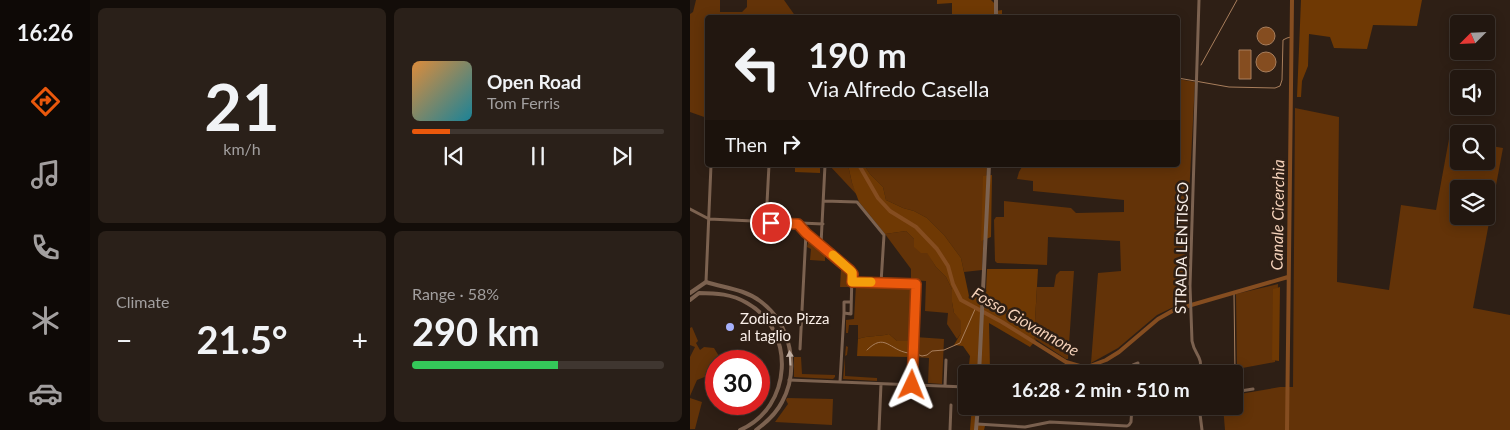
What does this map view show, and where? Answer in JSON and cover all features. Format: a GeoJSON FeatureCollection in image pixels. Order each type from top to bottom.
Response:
{"type":"FeatureCollection","features":[{"type":"Feature","properties":{"kind":"street"},"geometry":{"type":"LineString","coordinates":[[996,0],[997,9]]}},
{"type":"Feature","properties":{"kind":"street"},"geometry":{"type":"LineString","coordinates":[[996,15],[1000,0]]}},
{"type":"Feature","properties":{"kind":"street","name":"STRADA LENTISCO"},"geometry":{"type":"LineString","coordinates":[[1199,0],[1190,309],[1193,344],[1201,361],[1200,365]]}},
{"type":"Feature","properties":{"kind":"street"},"geometry":{"type":"LineString","coordinates":[[703,293],[700,289],[706,283],[711,167]]}},
{"type":"Feature","properties":{"kind":"street"},"geometry":{"type":"LineString","coordinates":[[766,222],[769,167]]}},
{"type":"Feature","properties":{"kind":"street"},"geometry":{"type":"LineString","coordinates":[[820,245],[823,224],[825,167]]}},
{"type":"Feature","properties":{"kind":"street"},"geometry":{"type":"LineString","coordinates":[[979,365],[989,167]]}},
{"type":"Feature","properties":{"kind":"street"},"geometry":{"type":"LineString","coordinates":[[824,201],[857,202],[884,235],[881,283]]}},
{"type":"Feature","properties":{"kind":"street"},"geometry":{"type":"LineString","coordinates":[[690,209],[708,219],[823,224]]}},
{"type":"Feature","properties":{"kind":"street"},"geometry":{"type":"LineString","coordinates":[[798,224],[853,274],[851,314],[844,313]]}},
{"type":"Feature","properties":{"kind":"street"},"geometry":{"type":"LineString","coordinates":[[800,349],[806,233]]}},
{"type":"Feature","properties":{"kind":"street"},"geometry":{"type":"LineString","coordinates":[[852,282],[916,284],[912,385]]}},
{"type":"Feature","properties":{"kind":"street"},"geometry":{"type":"LineString","coordinates":[[706,283],[712,288],[710,293]]}},
{"type":"Feature","properties":{"kind":"street"},"geometry":{"type":"LineString","coordinates":[[690,293],[706,283],[734,288],[751,295],[767,307],[777,318],[784,331],[790,350],[790,380],[782,403],[772,417],[756,430],[752,424]]}},
{"type":"Feature","properties":{"kind":"street"},"geometry":{"type":"LineString","coordinates":[[690,300],[700,293],[710,293],[724,294],[748,304],[769,323],[780,347],[781,382],[775,397],[752,424],[740,430]]}},
{"type":"Feature","properties":{"kind":"street"},"geometry":{"type":"LineString","coordinates":[[840,382],[844,302],[851,302]]}},
{"type":"Feature","properties":{"kind":"street"},"geometry":{"type":"LineString","coordinates":[[769,323],[777,318]]}},
{"type":"Feature","properties":{"kind":"street"},"geometry":{"type":"LineString","coordinates":[[945,386],[946,360]]}},
{"type":"Feature","properties":{"kind":"street"},"geometry":{"type":"LineString","coordinates":[[1133,365],[1138,363]]}},
{"type":"Feature","properties":{"kind":"street"},"geometry":{"type":"LineString","coordinates":[[790,380],[958,387]]}},
{"type":"Feature","properties":{"kind":"street"},"geometry":{"type":"LineString","coordinates":[[879,430],[882,384]]}},
{"type":"Feature","properties":{"kind":"street"},"geometry":{"type":"LineString","coordinates":[[1243,391],[1253,389]]}},
{"type":"Feature","properties":{"kind":"street"},"geometry":{"type":"LineString","coordinates":[[950,430],[951,405]]}},
{"type":"Feature","properties":{"kind":"street"},"geometry":{"type":"LineString","coordinates":[[976,430],[978,415]]}},
{"type":"Feature","properties":{"kind":"street"},"geometry":{"type":"LineString","coordinates":[[977,424],[1025,427],[1050,422],[1127,426],[1131,423],[1131,415]]}},
{"type":"Feature","properties":{"kind":"street"},"geometry":{"type":"LineString","coordinates":[[1200,415],[1202,430]]}},
{"type":"Feature","properties":{"kind":"shaded area"},"geometry":{"type":"Polygon","coordinates":[[[696,0],[720,0],[720,12],[742,12],[747,7],[747,0],[784,0],[795,15],[705,15],[705,117],[690,112],[690,14],[693,12],[696,0]]]}},
{"type":"Feature","properties":{"kind":"shaded area"},"geometry":{"type":"Polygon","coordinates":[[[937,0],[991,0],[995,4],[996,11],[1002,10],[1002,15],[952,15],[952,3],[937,4],[937,0]]]}},
{"type":"Feature","properties":{"kind":"shaded area"},"geometry":{"type":"Polygon","coordinates":[[[1301,0],[1422,0],[1417,26],[1373,25],[1367,49],[1334,48],[1330,37],[1309,34],[1308,66],[1302,81],[1301,97],[1297,97],[1301,0]]]}},
{"type":"Feature","properties":{"kind":"shaded area"},"geometry":{"type":"Polygon","coordinates":[[[1266,27],[1272,30],[1275,36],[1272,42],[1266,45],[1260,42],[1257,36],[1260,30],[1266,27]]]}},
{"type":"Feature","properties":{"kind":"shaded area"},"geometry":{"type":"Polygon","coordinates":[[[1239,50],[1251,50],[1251,79],[1239,79],[1239,50]]]}},
{"type":"Feature","properties":{"kind":"shaded area"},"geometry":{"type":"Polygon","coordinates":[[[1266,52],[1273,55],[1276,62],[1273,69],[1266,72],[1259,69],[1256,62],[1259,55],[1266,52]]]}},
{"type":"Feature","properties":{"kind":"shaded area"},"geometry":{"type":"Polygon","coordinates":[[[1180,79],[1195,82],[1185,272],[1186,301],[1157,315],[1118,348],[1091,363],[1098,273],[1121,271],[1120,241],[1048,237],[1047,265],[997,263],[995,261],[994,220],[996,217],[1004,217],[1004,201],[1071,208],[1076,213],[1124,212],[1124,200],[1033,191],[1033,181],[1017,179],[1022,167],[1180,167],[1180,79]]]}},
{"type":"Feature","properties":{"kind":"shaded area"},"geometry":{"type":"Polygon","coordinates":[[[1295,108],[1339,117],[1337,282],[1389,290],[1401,205],[1436,210],[1449,139],[1450,170],[1495,170],[1495,147],[1503,148],[1495,191],[1495,180],[1450,180],[1450,225],[1489,225],[1473,308],[1510,315],[1510,430],[1225,430],[1224,415],[1243,415],[1243,393],[1280,387],[1293,387],[1295,108]]]}},
{"type":"Feature","properties":{"kind":"shaded area"},"geometry":{"type":"Polygon","coordinates":[[[795,167],[820,167],[820,173],[795,172],[795,167]]]}},
{"type":"Feature","properties":{"kind":"shaded area"},"geometry":{"type":"Polygon","coordinates":[[[831,167],[848,167],[852,183],[858,196],[831,167]]]}},
{"type":"Feature","properties":{"kind":"shaded area"},"geometry":{"type":"Polygon","coordinates":[[[848,167],[865,167],[883,187],[886,200],[927,218],[944,235],[961,258],[969,296],[975,297],[979,288],[986,290],[987,269],[1038,269],[1034,338],[1036,340],[1030,347],[989,323],[990,365],[969,365],[970,356],[963,346],[954,345],[961,333],[961,321],[954,313],[952,289],[946,277],[936,267],[927,253],[921,253],[914,247],[914,239],[906,231],[885,234],[859,202],[848,167]]]}},
{"type":"Feature","properties":{"kind":"shaded area"},"geometry":{"type":"Polygon","coordinates":[[[865,167],[987,167],[982,270],[964,272],[961,258],[944,235],[927,218],[886,200],[883,187],[865,167]]]}},
{"type":"Feature","properties":{"kind":"shaded area"},"geometry":{"type":"Polygon","coordinates":[[[992,175],[991,237],[981,241],[983,176],[992,175]]]}},
{"type":"Feature","properties":{"kind":"shaded area"},"geometry":{"type":"Polygon","coordinates":[[[906,231],[927,252],[936,267],[946,277],[952,289],[954,313],[962,321],[961,333],[957,339],[947,324],[948,313],[925,311],[926,281],[911,280],[911,269],[885,234],[906,231]]]}},
{"type":"Feature","properties":{"kind":"shaded area"},"geometry":{"type":"Polygon","coordinates":[[[809,239],[825,254],[825,261],[810,260],[811,249],[807,247],[809,239]]]}},
{"type":"Feature","properties":{"kind":"shaded area"},"geometry":{"type":"Polygon","coordinates":[[[830,258],[848,274],[848,287],[840,287],[841,270],[830,261],[830,258]]]}},
{"type":"Feature","properties":{"kind":"shaded area"},"geometry":{"type":"Polygon","coordinates":[[[1060,271],[1074,271],[1068,359],[1034,338],[1037,287],[1054,287],[1056,275],[1060,271]]]}},
{"type":"Feature","properties":{"kind":"shaded area"},"geometry":{"type":"Polygon","coordinates":[[[1278,284],[1275,362],[1243,368],[1243,365],[1237,365],[1236,294],[1278,284]]]}},
{"type":"Feature","properties":{"kind":"shaded area"},"geometry":{"type":"Polygon","coordinates":[[[856,285],[913,287],[910,341],[897,341],[889,334],[858,339],[858,325],[849,325],[848,333],[846,333],[846,320],[854,319],[856,285]]]}},
{"type":"Feature","properties":{"kind":"shaded area"},"geometry":{"type":"Polygon","coordinates":[[[1280,287],[1279,361],[1272,360],[1273,289],[1280,287]]]}},
{"type":"Feature","properties":{"kind":"shaded area"},"geometry":{"type":"Polygon","coordinates":[[[692,327],[700,350],[704,347],[714,348],[715,350],[705,350],[705,377],[697,380],[690,396],[690,357],[695,347],[690,345],[690,328],[692,327]]]}},
{"type":"Feature","properties":{"kind":"shaded area"},"geometry":{"type":"Polygon","coordinates":[[[889,334],[897,341],[910,341],[909,357],[857,356],[858,339],[889,334]]]}},
{"type":"Feature","properties":{"kind":"shaded area"},"geometry":{"type":"Polygon","coordinates":[[[915,337],[944,339],[942,384],[928,383],[929,358],[914,357],[915,337]]]}},
{"type":"Feature","properties":{"kind":"shaded area"},"geometry":{"type":"Polygon","coordinates":[[[846,346],[848,347],[847,355],[845,356],[846,346]]]}},
{"type":"Feature","properties":{"kind":"shaded area"},"geometry":{"type":"Polygon","coordinates":[[[794,357],[801,357],[802,374],[835,375],[835,377],[833,379],[794,377],[794,357]]]}},
{"type":"Feature","properties":{"kind":"shaded area"},"geometry":{"type":"Polygon","coordinates":[[[845,357],[845,376],[877,378],[877,381],[843,379],[845,357]]]}},
{"type":"Feature","properties":{"kind":"shaded area"},"geometry":{"type":"Polygon","coordinates":[[[690,398],[702,402],[695,429],[690,429],[690,398]]]}},
{"type":"Feature","properties":{"kind":"shaded area"},"geometry":{"type":"Polygon","coordinates":[[[787,398],[833,399],[832,425],[775,422],[788,404],[787,398]]]}},
{"type":"Feature","properties":{"kind":"shaded area"},"geometry":{"type":"Polygon","coordinates":[[[971,415],[975,415],[975,421],[985,426],[984,430],[970,430],[971,415]]]}},
{"type":"Feature","properties":{"kind":"waterway"},"geometry":{"type":"LineString","coordinates":[[1201,65],[1237,0]]}},
{"type":"Feature","properties":{"kind":"waterway","name":"Canale Cicerchia"},"geometry":{"type":"LineString","coordinates":[[1287,430],[1292,0]]}},
{"type":"Feature","properties":{"kind":"waterway"},"geometry":{"type":"LineString","coordinates":[[1180,78],[1229,87],[1275,88],[1280,86],[1282,80],[1283,40],[1291,37]]}},
{"type":"Feature","properties":{"kind":"waterway","name":"Fosso Giovannone"},"geometry":{"type":"LineString","coordinates":[[860,167],[878,198],[890,211],[916,227],[937,249],[948,266],[953,284],[961,300],[1002,322],[1066,362],[1083,367],[1106,360],[1119,352],[1158,319],[1174,310],[1288,277]]}},
{"type":"Feature","properties":{"kind":"waterway"},"geometry":{"type":"LineString","coordinates":[[1234,293],[1235,365]]}},
{"type":"Feature","properties":{"kind":"waterway"},"geometry":{"type":"LineString","coordinates":[[914,353],[922,356],[927,355],[932,351],[944,350],[960,343],[976,307]]}},
{"type":"Feature","properties":{"kind":"waterway"},"geometry":{"type":"LineString","coordinates":[[867,350],[878,342],[883,342],[908,353]]}},
{"type":"Feature","properties":{"kind":"slow traffic"},"geometry":{"type":"LineString","coordinates":[[833,255],[852,272],[852,282],[871,282]]}},
{"type":"Feature","properties":{"kind":"place","name":"Zodiaco Pizza al taglio"},"geometry":{"type":"Point","coordinates":[730,327]}},
{"type":"Feature","properties":{"kind":"route"},"geometry":{"type":"LineString","coordinates":[[771,223],[798,224],[850,270],[853,274],[852,282],[916,284],[912,385]]}}]}
